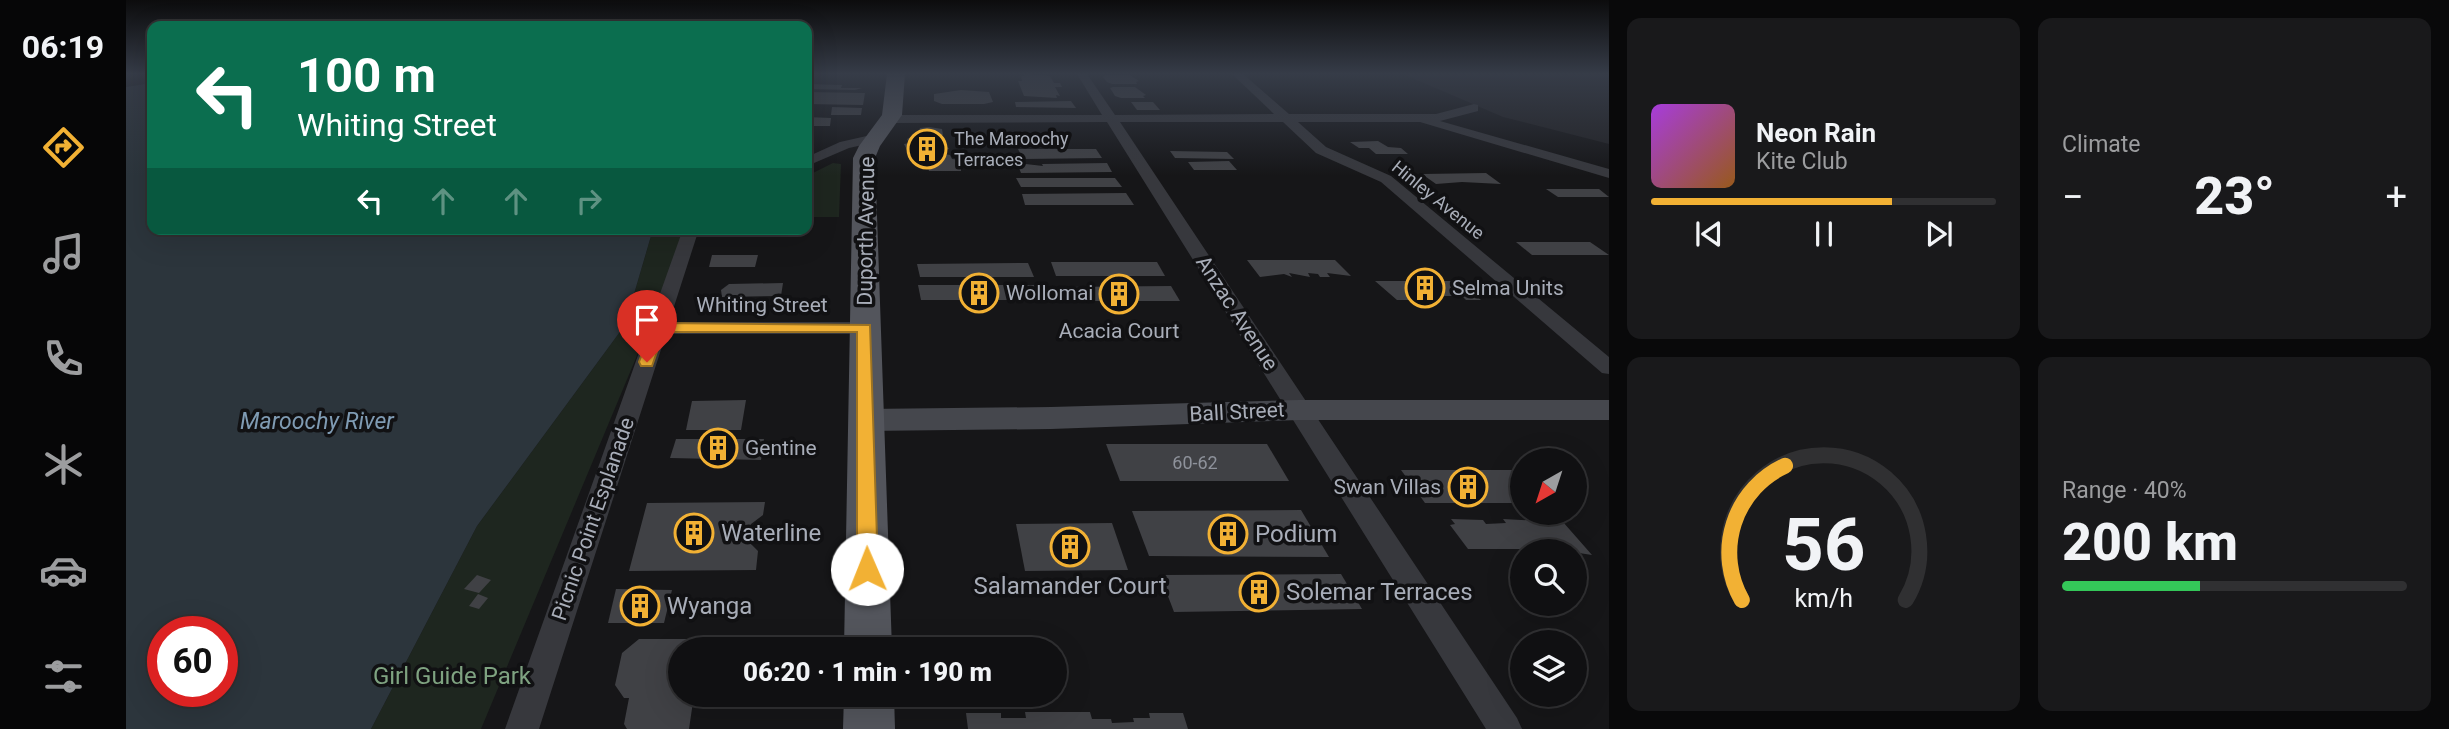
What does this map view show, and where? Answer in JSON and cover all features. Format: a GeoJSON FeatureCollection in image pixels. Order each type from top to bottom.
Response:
{"type":"FeatureCollection","features":[{"type":"Feature","properties":{"kind":"main road","name":"Duporth Avenue"},"geometry":{"type":"LineString","coordinates":[[868,637],[864,158],[892,108]]}},
{"type":"Feature","properties":{"kind":"main road","name":"Ball Street"},"geometry":{"type":"LineString","coordinates":[[866,420],[1051,418],[1299,410],[1609,410]]}},
{"type":"Feature","properties":{"kind":"main road"},"geometry":{"type":"LineString","coordinates":[[869,707],[869,729]]}},
{"type":"Feature","properties":{"kind":"street","name":"Anzac Avenue"},"geometry":{"type":"LineString","coordinates":[[1104,108],[1505,729]]}},
{"type":"Feature","properties":{"kind":"street","name":"Hinley Avenue"},"geometry":{"type":"LineString","coordinates":[[1273,108],[1321,150],[1386,179],[1609,368]]}},
{"type":"Feature","properties":{"kind":"street"},"geometry":{"type":"LineString","coordinates":[[812,160],[881,129],[1110,117],[1436,118],[1474,108]]}},
{"type":"Feature","properties":{"kind":"street"},"geometry":{"type":"LineString","coordinates":[[1416,118],[1609,174]]}},
{"type":"Feature","properties":{"kind":"street","name":"Picnic Point Esplanade"},"geometry":{"type":"LineString","coordinates":[[522,729],[689,235]]}},
{"type":"Feature","properties":{"kind":"street","name":"Whiting Street"},"geometry":{"type":"LineString","coordinates":[[658,328],[865,328]]}},
{"type":"Feature","properties":{"kind":"shaded area"},"geometry":{"type":"Polygon","coordinates":[[[1482,108],[1609,108],[1609,144],[1503,117],[1482,108]]]}},
{"type":"Feature","properties":{"kind":"green space"},"geometry":{"type":"Polygon","coordinates":[[[833,163],[841,164],[839,217],[812,217],[812,174],[833,163]]]}},
{"type":"Feature","properties":{"kind":"green space","name":"Girl Guide Park"},"geometry":{"type":"Polygon","coordinates":[[[651,235],[682,235],[651,322],[481,729],[371,729],[477,526],[625,325],[651,235]]]}},
{"type":"Feature","properties":{"kind":"water","name":"Maroochy River"},"geometry":{"type":"Polygon","coordinates":[[[126,108],[147,108],[147,235],[651,235],[625,325],[477,526],[371,729],[126,729],[126,108]]]}},
{"type":"Feature","properties":{"kind":"building"},"geometry":{"type":"Polygon","coordinates":[[[832,108],[862,108],[861,115],[831,115],[832,108]]]}},
{"type":"Feature","properties":{"kind":"building"},"geometry":{"type":"Polygon","coordinates":[[[1136,108],[1160,110],[1137,110],[1136,108]]]}},
{"type":"Feature","properties":{"kind":"building"},"geometry":{"type":"Polygon","coordinates":[[[812,117],[831,118],[830,126],[812,126],[812,117]]]}},
{"type":"Feature","properties":{"kind":"building","name":"The Maroochy Terraces"},"geometry":{"type":"Polygon","coordinates":[[[920,128],[942,129],[943,135],[938,135],[941,146],[947,146],[949,149],[942,150],[952,159],[961,160],[961,171],[929,171],[927,165],[916,162],[916,158],[910,156],[904,144],[909,143],[907,139],[918,134],[920,128]]]}},
{"type":"Feature","properties":{"kind":"building"},"geometry":{"type":"Polygon","coordinates":[[[1378,141],[1388,147],[1401,148],[1408,154],[1376,154],[1369,148],[1359,148],[1350,142],[1378,141]]]}},
{"type":"Feature","properties":{"kind":"building"},"geometry":{"type":"Polygon","coordinates":[[[1018,149],[1096,149],[1102,158],[1023,159],[1018,149]]]}},
{"type":"Feature","properties":{"kind":"building"},"geometry":{"type":"Polygon","coordinates":[[[1170,151],[1227,152],[1234,159],[1175,158],[1170,151]]]}},
{"type":"Feature","properties":{"kind":"building"},"geometry":{"type":"Polygon","coordinates":[[[1229,161],[1237,170],[1194,170],[1188,162],[1229,161]]]}},
{"type":"Feature","properties":{"kind":"building"},"geometry":{"type":"Polygon","coordinates":[[[1017,163],[1043,166],[1042,164],[1107,163],[1112,172],[1021,173],[1017,163]]]}},
{"type":"Feature","properties":{"kind":"building"},"geometry":{"type":"Polygon","coordinates":[[[1486,173],[1501,184],[1436,184],[1422,174],[1486,173]]]}},
{"type":"Feature","properties":{"kind":"building"},"geometry":{"type":"Polygon","coordinates":[[[1016,178],[1115,178],[1122,187],[1021,187],[1016,178]]]}},
{"type":"Feature","properties":{"kind":"building"},"geometry":{"type":"Polygon","coordinates":[[[1546,189],[1599,189],[1609,197],[1558,197],[1546,189]]]}},
{"type":"Feature","properties":{"kind":"building"},"geometry":{"type":"Polygon","coordinates":[[[1126,193],[1134,205],[1025,205],[1022,194],[1126,193]]]}},
{"type":"Feature","properties":{"kind":"building"},"geometry":{"type":"Polygon","coordinates":[[[734,235],[785,235],[754,237],[734,235]]]}},
{"type":"Feature","properties":{"kind":"building"},"geometry":{"type":"Polygon","coordinates":[[[1516,242],[1590,242],[1609,255],[1532,255],[1516,242]]]}},
{"type":"Feature","properties":{"kind":"building"},"geometry":{"type":"Polygon","coordinates":[[[712,255],[758,255],[755,267],[709,267],[712,255]]]}},
{"type":"Feature","properties":{"kind":"building"},"geometry":{"type":"Polygon","coordinates":[[[1247,260],[1335,260],[1351,276],[1327,273],[1330,277],[1320,277],[1318,274],[1308,273],[1310,277],[1289,273],[1292,277],[1284,274],[1260,277],[1247,260]]]}},
{"type":"Feature","properties":{"kind":"building","name":"Acacia Court"},"geometry":{"type":"Polygon","coordinates":[[[1051,262],[1157,262],[1165,276],[1056,276],[1051,262]]]}},
{"type":"Feature","properties":{"kind":"building","name":"Wollomai"},"geometry":{"type":"Polygon","coordinates":[[[1028,263],[1034,277],[920,277],[917,264],[1028,263]]]}},
{"type":"Feature","properties":{"kind":"building","name":"Selma Units"},"geometry":{"type":"Polygon","coordinates":[[[1375,281],[1459,281],[1481,300],[1466,300],[1462,296],[1411,296],[1415,300],[1397,300],[1375,281]]]}},
{"type":"Feature","properties":{"kind":"building"},"geometry":{"type":"Polygon","coordinates":[[[783,283],[781,296],[722,297],[721,290],[729,284],[783,283]]]}},
{"type":"Feature","properties":{"kind":"building","name":"Wollomai"},"geometry":{"type":"Polygon","coordinates":[[[918,285],[1034,285],[1040,300],[921,300],[918,285]]]}},
{"type":"Feature","properties":{"kind":"building","name":"Acacia Court"},"geometry":{"type":"Polygon","coordinates":[[[1171,286],[1180,301],[1066,301],[1060,287],[1171,286]]]}},
{"type":"Feature","properties":{"kind":"building"},"geometry":{"type":"Polygon","coordinates":[[[746,400],[741,430],[686,430],[692,401],[746,400]]]}},
{"type":"Feature","properties":{"kind":"building","name":"Gentine"},"geometry":{"type":"Polygon","coordinates":[[[676,439],[764,439],[761,460],[670,458],[676,439]]]}},
{"type":"Feature","properties":{"kind":"building","name":"Podium"},"geometry":{"type":"Polygon","coordinates":[[[1106,444],[1267,444],[1289,481],[1120,481],[1106,444]]]}},
{"type":"Feature","properties":{"kind":"building","name":"Swan Villas"},"geometry":{"type":"Polygon","coordinates":[[[1401,470],[1510,470],[1510,503],[1425,503],[1401,470]]]}},
{"type":"Feature","properties":{"kind":"building","name":"Waterline"},"geometry":{"type":"Polygon","coordinates":[[[765,502],[763,515],[751,524],[749,542],[758,551],[756,570],[629,571],[647,503],[765,502]]]}},
{"type":"Feature","properties":{"kind":"building","name":"Podium"},"geometry":{"type":"Polygon","coordinates":[[[1301,510],[1329,557],[1149,556],[1132,511],[1301,510]]]}},
{"type":"Feature","properties":{"kind":"building"},"geometry":{"type":"Polygon","coordinates":[[[1451,519],[1483,520],[1486,524],[1506,523],[1503,519],[1510,519],[1510,525],[1566,525],[1578,539],[1510,539],[1510,549],[1468,549],[1450,525],[1455,524],[1451,519]]]}},
{"type":"Feature","properties":{"kind":"building","name":"Salamander Court"},"geometry":{"type":"Polygon","coordinates":[[[1112,523],[1128,570],[1025,571],[1016,524],[1112,523]]]}},
{"type":"Feature","properties":{"kind":"building","name":"Solemar Terraces"},"geometry":{"type":"Polygon","coordinates":[[[1341,574],[1362,609],[1174,612],[1160,575],[1341,574]]]}},
{"type":"Feature","properties":{"kind":"building"},"geometry":{"type":"Polygon","coordinates":[[[477,575],[491,580],[479,593],[464,589],[477,575]]]}},
{"type":"Feature","properties":{"kind":"building","name":"Wyanga"},"geometry":{"type":"Polygon","coordinates":[[[616,589],[672,590],[664,623],[608,623],[616,589]]]}},
{"type":"Feature","properties":{"kind":"building"},"geometry":{"type":"Polygon","coordinates":[[[478,594],[488,598],[479,609],[469,606],[478,594]]]}},
{"type":"Feature","properties":{"kind":"building"},"geometry":{"type":"Polygon","coordinates":[[[639,639],[668,639],[668,707],[692,707],[689,729],[627,729],[624,724],[629,698],[624,698],[615,685],[622,653],[639,639]]]}},
{"type":"Feature","properties":{"kind":"building"},"geometry":{"type":"Polygon","coordinates":[[[1025,712],[1090,712],[1092,719],[1111,719],[1112,723],[1134,722],[1133,718],[1150,718],[1149,713],[1183,713],[1188,729],[968,729],[966,713],[1001,713],[1001,718],[1026,718],[1025,712]]]}},
{"type":"Feature","properties":{"kind":"place","name":"The Maroochy Terraces"},"geometry":{"type":"Point","coordinates":[927,149]}},
{"type":"Feature","properties":{"kind":"place","name":"Selma Units"},"geometry":{"type":"Point","coordinates":[1425,288]}},
{"type":"Feature","properties":{"kind":"place","name":"Wollomai"},"geometry":{"type":"Point","coordinates":[979,293]}},
{"type":"Feature","properties":{"kind":"place","name":"Acacia Court"},"geometry":{"type":"Point","coordinates":[1119,294]}},
{"type":"Feature","properties":{"kind":"place","name":"Gentine"},"geometry":{"type":"Point","coordinates":[718,448]}},
{"type":"Feature","properties":{"kind":"place","name":"Swan Villas"},"geometry":{"type":"Point","coordinates":[1468,487]}},
{"type":"Feature","properties":{"kind":"place","name":"Waterline"},"geometry":{"type":"Point","coordinates":[694,533]}},
{"type":"Feature","properties":{"kind":"place","name":"Podium"},"geometry":{"type":"Point","coordinates":[1228,534]}},
{"type":"Feature","properties":{"kind":"place","name":"Salamander Court"},"geometry":{"type":"Point","coordinates":[1070,547]}},
{"type":"Feature","properties":{"kind":"place","name":"Solemar Terraces"},"geometry":{"type":"Point","coordinates":[1259,592]}},
{"type":"Feature","properties":{"kind":"place","name":"Wyanga"},"geometry":{"type":"Point","coordinates":[640,606]}},
{"type":"Feature","properties":{"kind":"route"},"geometry":{"type":"LineString","coordinates":[[647,362],[658,328],[865,328],[867,569]]}}]}
